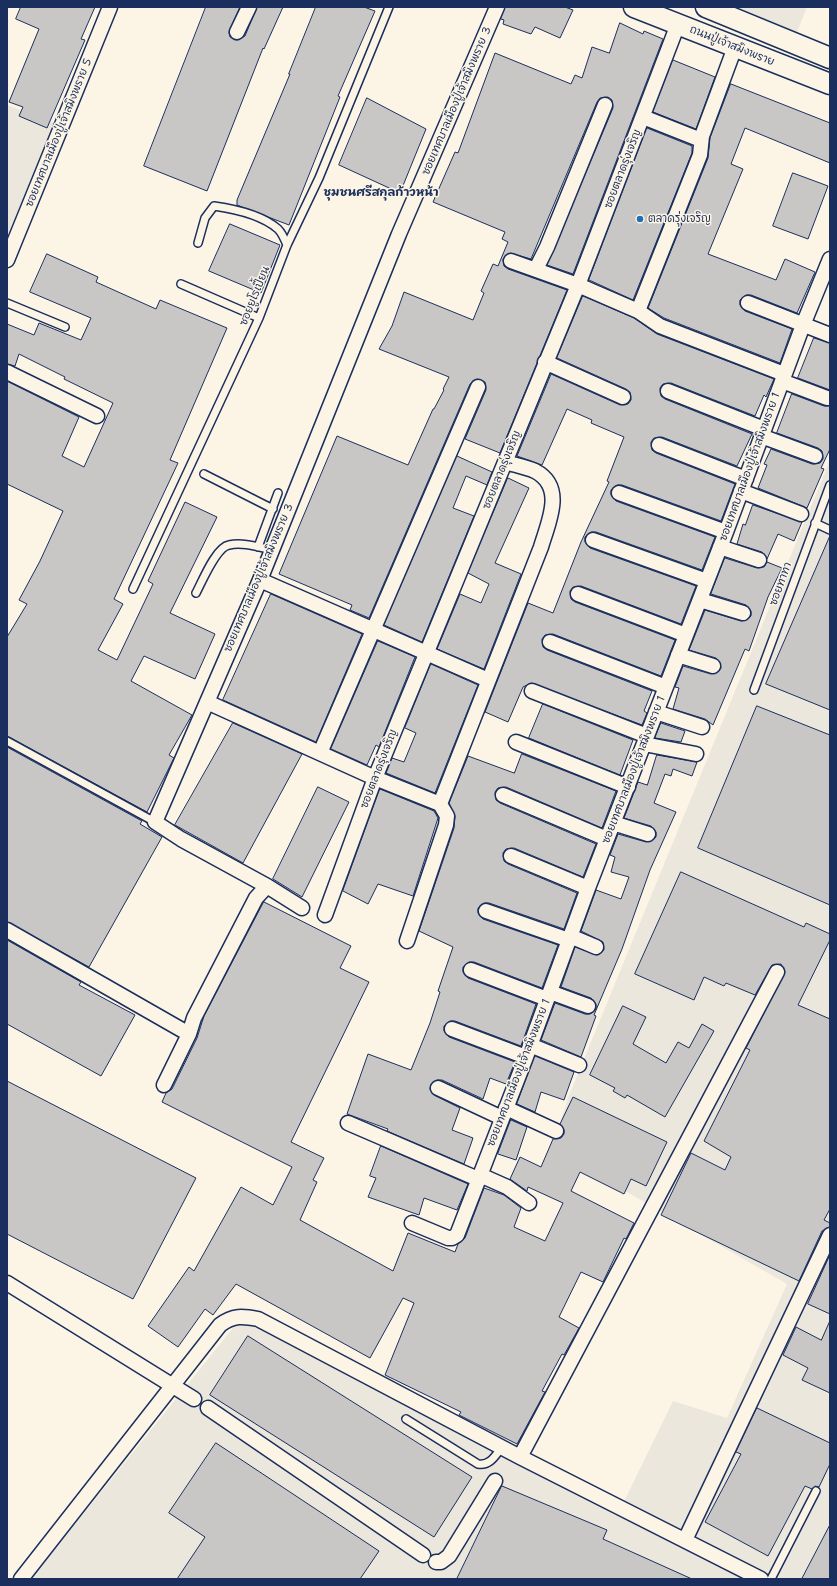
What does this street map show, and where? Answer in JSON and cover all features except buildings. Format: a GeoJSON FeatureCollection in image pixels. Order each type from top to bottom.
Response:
{"type":"FeatureCollection","features":[{"type":"Feature","properties":{"kind":"main road","name":"ถนนปู่เจ้าสมิงพราย"},"geometry":{"type":"LineString","coordinates":[[634,7],[830,84]]}},
{"type":"Feature","properties":{"kind":"main road"},"geometry":{"type":"LineString","coordinates":[[706,7],[830,58]]}},
{"type":"Feature","properties":{"kind":"street","name":"ซอยเทศบาลเมืองปู่เจ้าสมิงพราย 5"},"geometry":{"type":"LineString","coordinates":[[7,260],[110,7]]}},
{"type":"Feature","properties":{"kind":"street"},"geometry":{"type":"LineString","coordinates":[[237,32],[248,7]]}},
{"type":"Feature","properties":{"kind":"street","name":"ซอยเทศบาลเมืองปู่เจ้าสมิงพราย 3"},"geometry":{"type":"LineString","coordinates":[[155,822],[260,580],[399,234],[497,7]]}},
{"type":"Feature","properties":{"kind":"street","name":"ซอยตลาดรุ่งเจริญ"},"geometry":{"type":"LineString","coordinates":[[325,915],[375,778],[425,653],[578,285],[678,24]]}},
{"type":"Feature","properties":{"kind":"street"},"geometry":{"type":"LineString","coordinates":[[638,311],[700,156],[702,148],[701,140],[735,47]]}},
{"type":"Feature","properties":{"kind":"street"},"geometry":{"type":"LineString","coordinates":[[536,269],[547,247],[605,105]]}},
{"type":"Feature","properties":{"kind":"street"},"geometry":{"type":"LineString","coordinates":[[643,117],[701,140]]}},
{"type":"Feature","properties":{"kind":"street","name":"ซอยเทศบาลเมืองปู่เจ้าสมิงพราย 1"},"geometry":{"type":"LineString","coordinates":[[412,1223],[448,1238],[455,1237],[528,1051],[588,888],[726,532],[783,377],[830,259]]}},
{"type":"Feature","properties":{"kind":"street"},"geometry":{"type":"LineString","coordinates":[[511,261],[578,285],[638,311],[660,326],[783,377],[827,398]]}},
{"type":"Feature","properties":{"kind":"street"},"geometry":{"type":"LineString","coordinates":[[748,303],[830,335]]}},
{"type":"Feature","properties":{"kind":"street"},"geometry":{"type":"LineString","coordinates":[[546,362],[623,397]]}},
{"type":"Feature","properties":{"kind":"street"},"geometry":{"type":"LineString","coordinates":[[7,372],[97,416]]}},
{"type":"Feature","properties":{"kind":"street"},"geometry":{"type":"LineString","coordinates":[[320,753],[478,386]]}},
{"type":"Feature","properties":{"kind":"street"},"geometry":{"type":"LineString","coordinates":[[668,391],[815,456]]}},
{"type":"Feature","properties":{"kind":"street"},"geometry":{"type":"LineString","coordinates":[[659,445],[801,514]]}},
{"type":"Feature","properties":{"kind":"street"},"geometry":{"type":"LineString","coordinates":[[440,804],[541,547],[554,504],[551,486],[535,471],[505,462]]}},
{"type":"Feature","properties":{"kind":"street"},"geometry":{"type":"LineString","coordinates":[[619,493],[726,532]]}},
{"type":"Feature","properties":{"kind":"street"},"geometry":{"type":"LineString","coordinates":[[593,540],[707,581]]}},
{"type":"Feature","properties":{"kind":"street"},"geometry":{"type":"LineString","coordinates":[[720,547],[759,560]]}},
{"type":"Feature","properties":{"kind":"street"},"geometry":{"type":"LineString","coordinates":[[260,580],[488,680]]}},
{"type":"Feature","properties":{"kind":"street"},"geometry":{"type":"LineString","coordinates":[[578,594],[686,635]]}},
{"type":"Feature","properties":{"kind":"street"},"geometry":{"type":"LineString","coordinates":[[700,600],[743,613]]}},
{"type":"Feature","properties":{"kind":"street"},"geometry":{"type":"LineString","coordinates":[[550,642],[666,687]]}},
{"type":"Feature","properties":{"kind":"street"},"geometry":{"type":"LineString","coordinates":[[678,655],[713,666]]}},
{"type":"Feature","properties":{"kind":"street"},"geometry":{"type":"LineString","coordinates":[[532,691],[646,740],[696,754]]}},
{"type":"Feature","properties":{"kind":"street"},"geometry":{"type":"LineString","coordinates":[[207,702],[375,778],[440,804],[447,816],[446,825],[407,941]]}},
{"type":"Feature","properties":{"kind":"street"},"geometry":{"type":"LineString","coordinates":[[656,712],[702,727]]}},
{"type":"Feature","properties":{"kind":"street"},"geometry":{"type":"LineString","coordinates":[[516,742],[628,787]]}},
{"type":"Feature","properties":{"kind":"street"},"geometry":{"type":"LineString","coordinates":[[503,795],[607,839]]}},
{"type":"Feature","properties":{"kind":"street"},"geometry":{"type":"LineString","coordinates":[[155,822],[181,839],[267,886],[302,908]]}},
{"type":"Feature","properties":{"kind":"street"},"geometry":{"type":"LineString","coordinates":[[613,823],[648,834]]}},
{"type":"Feature","properties":{"kind":"street"},"geometry":{"type":"LineString","coordinates":[[511,856],[588,888]]}},
{"type":"Feature","properties":{"kind":"street"},"geometry":{"type":"LineString","coordinates":[[164,1085],[189,1034],[194,1018],[256,898],[267,886]]}},
{"type":"Feature","properties":{"kind":"street"},"geometry":{"type":"LineString","coordinates":[[486,911],[596,947]]}},
{"type":"Feature","properties":{"kind":"street"},"geometry":{"type":"LineString","coordinates":[[7,930],[189,1034]]}},
{"type":"Feature","properties":{"kind":"street"},"geometry":{"type":"LineString","coordinates":[[471,970],[548,996],[588,1006]]}},
{"type":"Feature","properties":{"kind":"street"},"geometry":{"type":"LineString","coordinates":[[520,1457],[777,972]]}},
{"type":"Feature","properties":{"kind":"street"},"geometry":{"type":"LineString","coordinates":[[452,1029],[579,1065]]}},
{"type":"Feature","properties":{"kind":"street"},"geometry":{"type":"LineString","coordinates":[[438,1088],[556,1131]]}},
{"type":"Feature","properties":{"kind":"street"},"geometry":{"type":"LineString","coordinates":[[348,1124],[507,1187],[529,1203]]}},
{"type":"Feature","properties":{"kind":"street"},"geometry":{"type":"LineString","coordinates":[[685,1540],[830,1235]]}},
{"type":"Feature","properties":{"kind":"street"},"geometry":{"type":"LineString","coordinates":[[7,1283],[194,1399]]}},
{"type":"Feature","properties":{"kind":"street"},"geometry":{"type":"LineString","coordinates":[[21,1579],[224,1321],[229,1318],[243,1316],[258,1319],[520,1457],[761,1579]]}},
{"type":"Feature","properties":{"kind":"street"},"geometry":{"type":"LineString","coordinates":[[208,1408],[423,1555]]}},
{"type":"Feature","properties":{"kind":"street"},"geometry":{"type":"LineString","coordinates":[[436,1562],[446,1560],[449,1556],[495,1481]]}},
{"type":"Feature","properties":{"kind":"lane","name":"ซอยยูโรเปี้ยน"},"geometry":{"type":"LineString","coordinates":[[133,589],[259,318],[287,246],[319,178],[388,7]]}},
{"type":"Feature","properties":{"kind":"lane"},"geometry":{"type":"LineString","coordinates":[[198,243],[205,218],[214,206],[229,208],[264,220],[280,230],[287,246]]}},
{"type":"Feature","properties":{"kind":"lane"},"geometry":{"type":"LineString","coordinates":[[182,284],[259,318]]}},
{"type":"Feature","properties":{"kind":"lane"},"geometry":{"type":"LineString","coordinates":[[7,303],[65,327]]}},
{"type":"Feature","properties":{"kind":"lane"},"geometry":{"type":"LineString","coordinates":[[204,474],[273,509]]}},
{"type":"Feature","properties":{"kind":"lane","name":"ซอยทาทา"},"geometry":{"type":"LineString","coordinates":[[754,690],[830,485]]}},
{"type":"Feature","properties":{"kind":"lane"},"geometry":{"type":"LineString","coordinates":[[258,547],[278,493]]}},
{"type":"Feature","properties":{"kind":"lane"},"geometry":{"type":"LineString","coordinates":[[815,523],[830,530]]}},
{"type":"Feature","properties":{"kind":"lane"},"geometry":{"type":"LineString","coordinates":[[196,593],[218,552],[227,545],[243,544],[272,550]]}},
{"type":"Feature","properties":{"kind":"lane"},"geometry":{"type":"LineString","coordinates":[[7,741],[155,822]]}},
{"type":"Feature","properties":{"kind":"lane"},"geometry":{"type":"LineString","coordinates":[[406,1419],[478,1464],[484,1465],[489,1463],[502,1447]]}},
{"type":"Feature","properties":{"kind":"lane"},"geometry":{"type":"LineString","coordinates":[[771,1579],[816,1491]]}},
{"type":"Feature","properties":{"kind":"shaded area"},"geometry":{"type":"Polygon","coordinates":[[[736,7],[807,7],[797,32],[736,7]]]}},
{"type":"Feature","properties":{"kind":"shaded area"},"geometry":{"type":"Polygon","coordinates":[[[7,105],[57,124],[7,248],[7,105]]]}},
{"type":"Feature","properties":{"kind":"shaded area"},"geometry":{"type":"Polygon","coordinates":[[[830,460],[830,1579],[31,1579],[241,1318],[617,1516],[673,1401],[727,1418],[787,1284],[552,1149],[568,1098],[830,460]]]}},
{"type":"Feature","properties":{"kind":"place","name":"ตลาดรุ่งเจริญ"},"geometry":{"type":"Point","coordinates":[640,219]}},
{"type":"Feature","properties":{"kind":"district","name":"ชุมชนศรีสกุลก้าวหน้า"},"geometry":{"type":"Point","coordinates":[381,193]}}]}
